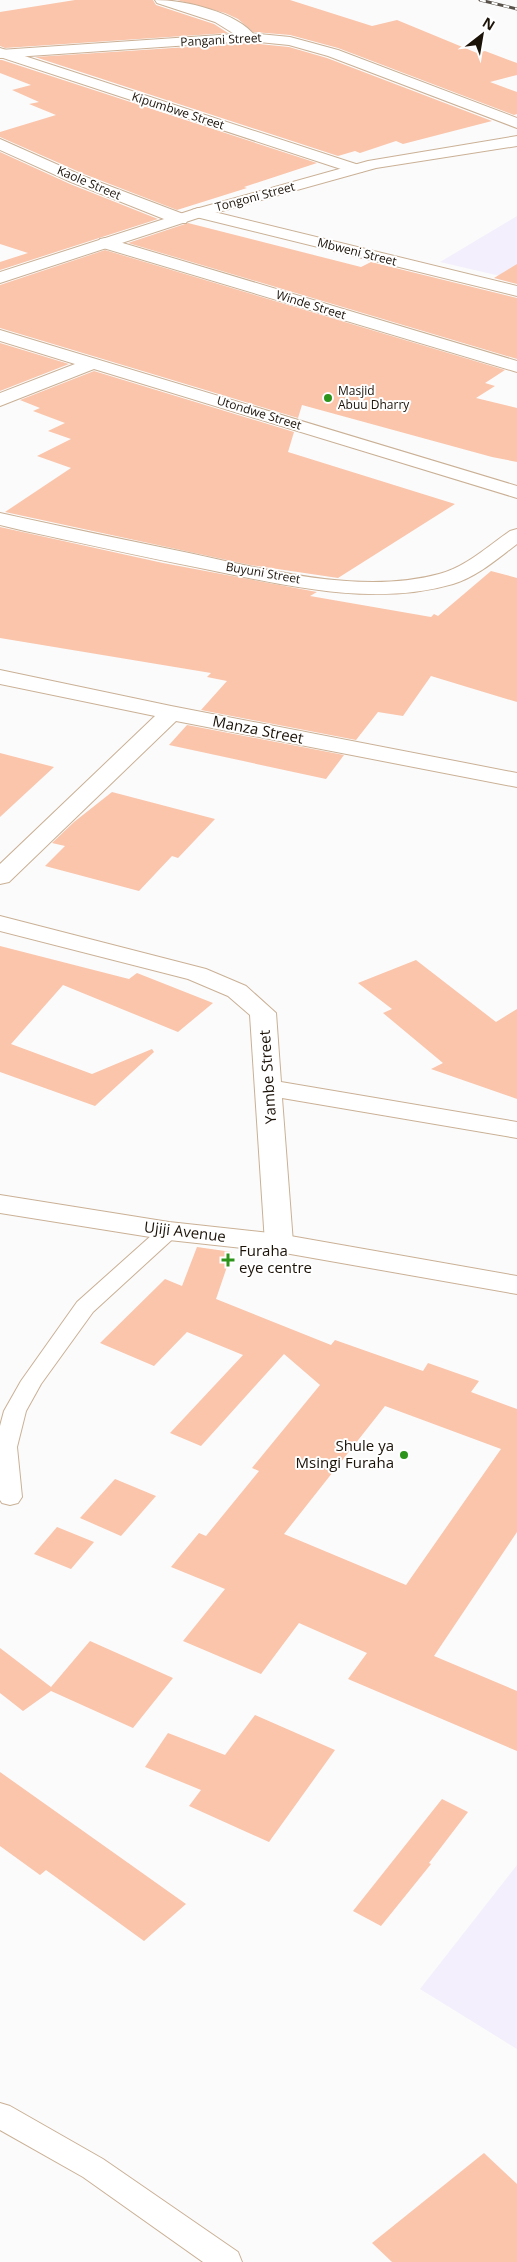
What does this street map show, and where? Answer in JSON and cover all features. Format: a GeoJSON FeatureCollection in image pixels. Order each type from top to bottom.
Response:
{"type":"FeatureCollection","features":[{"type":"Feature","properties":{"kind":"main road"},"geometry":{"type":"LineString","coordinates":[[162,0],[228,23],[243,31],[249,37]]}},
{"type":"Feature","properties":{"kind":"main road","name":"Pangani Street"},"geometry":{"type":"LineString","coordinates":[[1,53],[249,37],[290,41],[333,53],[517,123]]}},
{"type":"Feature","properties":{"kind":"main road","name":"Kipumbwe Street"},"geometry":{"type":"LineString","coordinates":[[1,53],[356,169]]}},
{"type":"Feature","properties":{"kind":"main road","name":"Tongoni Street"},"geometry":{"type":"LineString","coordinates":[[0,278],[198,213],[374,164],[438,152],[517,141]]}},
{"type":"Feature","properties":{"kind":"main road","name":"Kaole Street"},"geometry":{"type":"LineString","coordinates":[[0,144],[77,178],[180,219]]}},
{"type":"Feature","properties":{"kind":"main road","name":"Mbweni Street"},"geometry":{"type":"LineString","coordinates":[[198,213],[517,291]]}},
{"type":"Feature","properties":{"kind":"main road","name":"Winde Street"},"geometry":{"type":"LineString","coordinates":[[106,243],[517,367]]}},
{"type":"Feature","properties":{"kind":"main road","name":"Utondwe Street"},"geometry":{"type":"LineString","coordinates":[[0,335],[517,492]]}},
{"type":"Feature","properties":{"kind":"main road"},"geometry":{"type":"LineString","coordinates":[[0,400],[93,363]]}},
{"type":"Feature","properties":{"kind":"main road","name":"Buyuni Street"},"geometry":{"type":"LineString","coordinates":[[0,519],[257,573],[330,584],[379,587],[426,584],[447,579],[464,572],[517,535]]}},
{"type":"Feature","properties":{"kind":"main road","name":"Manza Street"},"geometry":{"type":"LineString","coordinates":[[0,676],[171,713],[517,780]]}},
{"type":"Feature","properties":{"kind":"main road"},"geometry":{"type":"LineString","coordinates":[[0,877],[171,713]]}},
{"type":"Feature","properties":{"kind":"main road","name":"Yambe Street"},"geometry":{"type":"LineString","coordinates":[[0,923],[197,974],[237,992],[263,1013],[279,1243]]}},
{"type":"Feature","properties":{"kind":"main road"},"geometry":{"type":"LineString","coordinates":[[269,1088],[517,1130]]}},
{"type":"Feature","properties":{"kind":"main road","name":"Ujiji Avenue"},"geometry":{"type":"LineString","coordinates":[[0,1204],[169,1231],[279,1243],[517,1285]]}},
{"type":"Feature","properties":{"kind":"lane"},"geometry":{"type":"LineString","coordinates":[[10,1496],[6,1447],[16,1411],[32,1382],[85,1307],[169,1231]]}},
{"type":"Feature","properties":{"kind":"lane"},"geometry":{"type":"LineString","coordinates":[[0,2115],[93,2168],[227,2262]]}},
{"type":"Feature","properties":{"kind":"shaded area"},"geometry":{"type":"Polygon","coordinates":[[[517,216],[517,280],[440,262],[517,216]]]}},
{"type":"Feature","properties":{"kind":"shaded area"},"geometry":{"type":"Polygon","coordinates":[[[517,1865],[517,2049],[420,1989],[517,1865]]]}},
{"type":"Feature","properties":{"kind":"building"},"geometry":{"type":"Polygon","coordinates":[[[75,0],[153,0],[156,5],[214,24],[228,33],[5,48],[0,46],[0,12],[75,0]]]}},
{"type":"Feature","properties":{"kind":"building"},"geometry":{"type":"Polygon","coordinates":[[[177,0],[290,0],[372,26],[397,20],[477,53],[485,51],[517,63],[517,75],[490,82],[517,92],[517,114],[514,115],[338,48],[290,35],[253,32],[238,19],[225,13],[177,0]]]}},
{"type":"Feature","properties":{"kind":"building"},"geometry":{"type":"Polygon","coordinates":[[[249,43],[289,47],[327,58],[492,121],[403,144],[396,141],[360,153],[355,151],[338,156],[35,57],[249,43]]]}},
{"type":"Feature","properties":{"kind":"building"},"geometry":{"type":"Polygon","coordinates":[[[0,60],[317,163],[177,210],[84,174],[0,137],[0,132],[56,115],[29,104],[39,102],[12,90],[31,85],[0,73],[0,60]]]}},
{"type":"Feature","properties":{"kind":"building"},"geometry":{"type":"Polygon","coordinates":[[[0,152],[70,184],[158,219],[0,270],[0,262],[28,253],[0,244],[0,152]]]}},
{"type":"Feature","properties":{"kind":"building"},"geometry":{"type":"Polygon","coordinates":[[[188,223],[361,267],[371,262],[517,298],[517,359],[128,243],[188,223]]]}},
{"type":"Feature","properties":{"kind":"building"},"geometry":{"type":"Polygon","coordinates":[[[105,250],[505,370],[485,383],[495,386],[476,398],[517,408],[517,462],[492,457],[302,405],[298,418],[0,328],[0,285],[105,250]]]}},
{"type":"Feature","properties":{"kind":"building"},"geometry":{"type":"Polygon","coordinates":[[[517,264],[517,284],[494,278],[517,264]]]}},
{"type":"Feature","properties":{"kind":"building"},"geometry":{"type":"Polygon","coordinates":[[[0,343],[69,364],[0,391],[0,343]]]}},
{"type":"Feature","properties":{"kind":"building"},"geometry":{"type":"Polygon","coordinates":[[[94,371],[294,432],[288,452],[455,504],[338,578],[250,565],[5,512],[71,468],[37,456],[71,439],[48,431],[65,423],[33,411],[40,408],[20,400],[94,371]]]}},
{"type":"Feature","properties":{"kind":"building"},"geometry":{"type":"Polygon","coordinates":[[[0,527],[163,563],[317,592],[310,596],[431,617],[434,614],[438,616],[491,571],[517,578],[517,702],[431,676],[403,716],[378,712],[356,740],[201,710],[227,681],[207,677],[211,673],[0,638],[0,527]]]}},
{"type":"Feature","properties":{"kind":"building"},"geometry":{"type":"Polygon","coordinates":[[[187,725],[344,755],[326,779],[169,745],[187,725]]]}},
{"type":"Feature","properties":{"kind":"building"},"geometry":{"type":"Polygon","coordinates":[[[0,753],[54,767],[0,817],[0,753]]]}},
{"type":"Feature","properties":{"kind":"building"},"geometry":{"type":"Polygon","coordinates":[[[112,792],[215,819],[178,858],[172,856],[139,891],[45,866],[65,846],[52,843],[74,822],[112,792]]]}},
{"type":"Feature","properties":{"kind":"building"},"geometry":{"type":"Polygon","coordinates":[[[0,946],[129,979],[137,973],[213,1003],[178,1032],[63,985],[11,1044],[92,1074],[152,1049],[154,1052],[95,1106],[0,1072],[0,946]]]}},
{"type":"Feature","properties":{"kind":"building"},"geometry":{"type":"Polygon","coordinates":[[[416,960],[496,1022],[517,1009],[517,1099],[431,1069],[443,1063],[383,1013],[392,1009],[358,983],[416,960]]]}},
{"type":"Feature","properties":{"kind":"building"},"geometry":{"type":"Polygon","coordinates":[[[197,1247],[232,1252],[216,1299],[331,1345],[335,1340],[423,1371],[428,1363],[479,1381],[471,1392],[517,1409],[517,1532],[434,1656],[517,1691],[517,1751],[348,1679],[367,1653],[299,1623],[261,1674],[183,1641],[225,1589],[171,1567],[199,1533],[206,1536],[259,1471],[252,1468],[320,1385],[284,1354],[201,1446],[170,1433],[243,1355],[187,1332],[154,1366],[100,1343],[165,1279],[182,1286],[197,1247]],[[385,1406],[284,1534],[406,1585],[501,1449],[385,1406]]]}},
{"type":"Feature","properties":{"kind":"building"},"geometry":{"type":"Polygon","coordinates":[[[115,1479],[156,1496],[121,1536],[80,1518],[115,1479]]]}},
{"type":"Feature","properties":{"kind":"building"},"geometry":{"type":"Polygon","coordinates":[[[57,1527],[94,1542],[71,1569],[34,1554],[57,1527]]]}},
{"type":"Feature","properties":{"kind":"building"},"geometry":{"type":"Polygon","coordinates":[[[90,1641],[173,1678],[133,1728],[51,1691],[23,1711],[0,1693],[0,1648],[51,1687],[90,1641]]]}},
{"type":"Feature","properties":{"kind":"building"},"geometry":{"type":"Polygon","coordinates":[[[255,1715],[335,1750],[269,1842],[189,1806],[201,1790],[145,1767],[168,1733],[225,1755],[255,1715]]]}},
{"type":"Feature","properties":{"kind":"building"},"geometry":{"type":"Polygon","coordinates":[[[0,1772],[186,1904],[144,1941],[46,1870],[40,1875],[0,1846],[0,1772]]]}},
{"type":"Feature","properties":{"kind":"building"},"geometry":{"type":"Polygon","coordinates":[[[442,1799],[468,1812],[429,1863],[431,1864],[381,1926],[353,1911],[442,1799]]]}},
{"type":"Feature","properties":{"kind":"building"},"geometry":{"type":"Polygon","coordinates":[[[484,2153],[517,2184],[517,2262],[392,2262],[372,2243],[484,2153]]]}},
{"type":"Feature","properties":{"kind":"railway"},"geometry":{"type":"LineString","coordinates":[[480,0],[517,9]]}},
{"type":"Feature","properties":{"kind":"place","name":"Masjid Abuu Dharry"},"geometry":{"type":"Point","coordinates":[328,398]}},
{"type":"Feature","properties":{"kind":"place","name":"Furaha eye centre"},"geometry":{"type":"Point","coordinates":[228,1260]}},
{"type":"Feature","properties":{"kind":"place","name":"Shule ya Msingi Furaha"},"geometry":{"type":"Point","coordinates":[404,1455]}}]}
